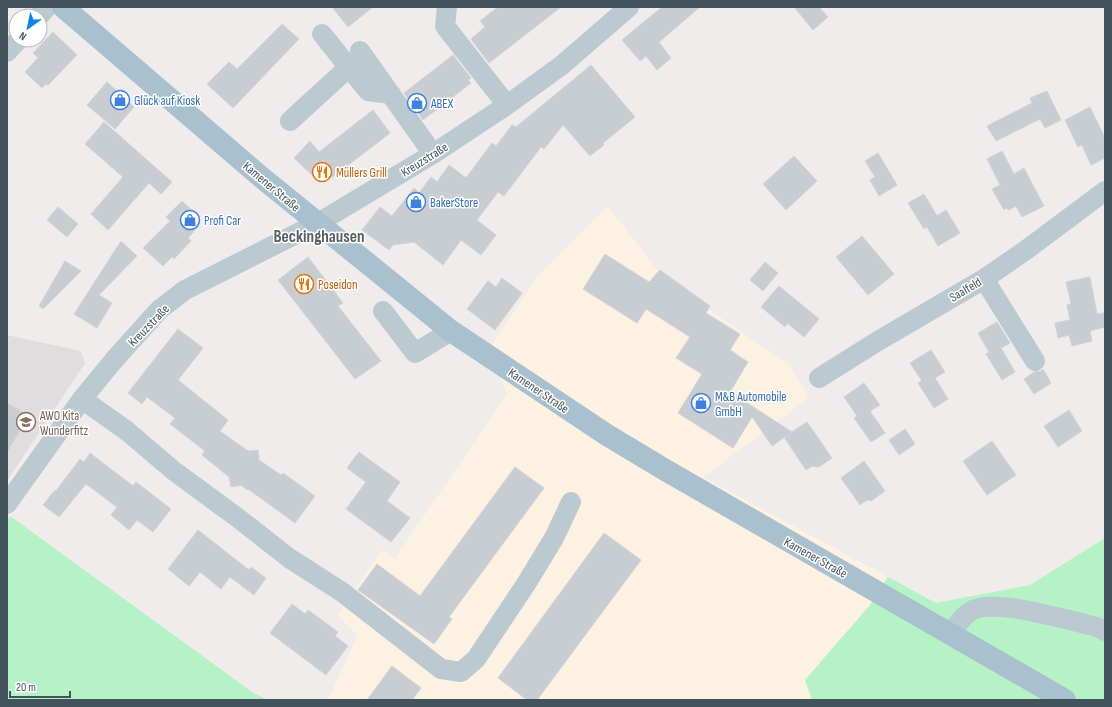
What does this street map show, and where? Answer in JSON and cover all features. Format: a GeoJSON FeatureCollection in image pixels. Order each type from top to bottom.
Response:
{"type":"FeatureCollection","features":[{"type":"Feature","properties":{"kind":"main road","name":"Kamener Straße"},"geometry":{"type":"LineString","coordinates":[[70,9],[261,177],[451,331],[607,435],[754,522],[1065,700]]}},
{"type":"Feature","properties":{"kind":"street"},"geometry":{"type":"LineString","coordinates":[[447,7],[445,26],[507,105]]}},
{"type":"Feature","properties":{"kind":"street","name":"Kreuzstraße"},"geometry":{"type":"LineString","coordinates":[[7,504],[82,399],[114,360],[159,310],[186,290],[318,223],[433,154],[507,105],[562,65],[629,7]]}},
{"type":"Feature","properties":{"kind":"street"},"geometry":{"type":"LineString","coordinates":[[322,34],[368,91],[391,94]]}},
{"type":"Feature","properties":{"kind":"street"},"geometry":{"type":"LineString","coordinates":[[360,51],[433,154]]}},
{"type":"Feature","properties":{"kind":"street"},"geometry":{"type":"LineString","coordinates":[[290,121],[349,67]]}},
{"type":"Feature","properties":{"kind":"street","name":"Saalfeld"},"geometry":{"type":"LineString","coordinates":[[819,378],[878,341],[984,279],[1026,250],[1105,191]]}},
{"type":"Feature","properties":{"kind":"street"},"geometry":{"type":"LineString","coordinates":[[984,279],[1035,361]]}},
{"type":"Feature","properties":{"kind":"street"},"geometry":{"type":"LineString","coordinates":[[383,312],[415,353],[451,331]]}},
{"type":"Feature","properties":{"kind":"street"},"geometry":{"type":"LineString","coordinates":[[82,399],[127,432],[174,471],[289,558],[342,592],[441,669],[461,672],[476,659],[526,584],[554,538],[570,502]]}},
{"type":"Feature","properties":{"kind":"street"},"geometry":{"type":"LineString","coordinates":[[951,634],[963,617],[971,610],[984,606],[1020,609],[1102,628]]}},
{"type":"Feature","properties":{"kind":"shaded area"},"geometry":{"type":"Polygon","coordinates":[[[608,206],[663,278],[788,364],[809,398],[703,477],[888,577],[870,605],[805,680],[812,700],[328,700],[358,635],[337,615],[382,550],[395,559],[507,393],[489,349],[537,277],[608,206]]]}},
{"type":"Feature","properties":{"kind":"shaded area","name":"AWO Kita Wunderfitz"},"geometry":{"type":"Polygon","coordinates":[[[7,335],[81,351],[85,363],[7,481],[7,335]]]}},
{"type":"Feature","properties":{"kind":"green space"},"geometry":{"type":"Polygon","coordinates":[[[10,516],[252,692],[268,700],[7,700],[7,521],[10,516]]]}},
{"type":"Feature","properties":{"kind":"green space"},"geometry":{"type":"Polygon","coordinates":[[[1105,538],[1105,700],[812,700],[805,680],[870,605],[888,577],[936,603],[1030,585],[1105,538]]]}},
{"type":"Feature","properties":{"kind":"building"},"geometry":{"type":"Polygon","coordinates":[[[332,7],[373,7],[348,27],[332,7]]]}},
{"type":"Feature","properties":{"kind":"building"},"geometry":{"type":"Polygon","coordinates":[[[498,7],[561,7],[489,63],[471,39],[485,27],[480,21],[498,7]]]}},
{"type":"Feature","properties":{"kind":"building"},"geometry":{"type":"Polygon","coordinates":[[[662,7],[700,7],[659,42],[671,58],[657,70],[646,56],[640,61],[622,40],[662,7]]]}},
{"type":"Feature","properties":{"kind":"building"},"geometry":{"type":"Polygon","coordinates":[[[794,7],[819,7],[828,17],[813,30],[794,7]]]}},
{"type":"Feature","properties":{"kind":"building"},"geometry":{"type":"Polygon","coordinates":[[[282,24],[299,39],[233,108],[207,84],[229,62],[237,69],[282,24]]]}},
{"type":"Feature","properties":{"kind":"building"},"geometry":{"type":"Polygon","coordinates":[[[53,32],[77,55],[48,85],[46,84],[42,88],[25,72],[38,58],[33,53],[38,48],[48,48],[48,37],[53,32]]]}},
{"type":"Feature","properties":{"kind":"building"},"geometry":{"type":"Polygon","coordinates":[[[453,55],[471,78],[468,80],[471,83],[423,120],[404,93],[453,55]]]}},
{"type":"Feature","properties":{"kind":"building"},"geometry":{"type":"Polygon","coordinates":[[[591,65],[635,117],[603,143],[604,145],[590,156],[563,125],[544,149],[541,147],[504,196],[498,192],[477,220],[496,235],[481,255],[461,240],[443,265],[414,242],[393,245],[389,250],[362,230],[380,207],[392,216],[414,188],[419,193],[431,177],[437,182],[449,165],[466,178],[492,143],[496,146],[512,125],[516,127],[591,65]]]}},
{"type":"Feature","properties":{"kind":"building"},"geometry":{"type":"Polygon","coordinates":[[[107,82],[134,107],[115,129],[87,105],[107,82]]]}},
{"type":"Feature","properties":{"kind":"building"},"geometry":{"type":"Polygon","coordinates":[[[1047,91],[1061,120],[1045,128],[1040,119],[996,141],[987,126],[1032,103],[1030,98],[1047,91]]]}},
{"type":"Feature","properties":{"kind":"building"},"geometry":{"type":"Polygon","coordinates":[[[1090,107],[1105,138],[1105,158],[1091,165],[1082,145],[1078,147],[1065,120],[1090,107]]]}},
{"type":"Feature","properties":{"kind":"building"},"geometry":{"type":"Polygon","coordinates":[[[373,110],[390,133],[333,177],[313,176],[294,158],[310,141],[319,152],[373,110]]]}},
{"type":"Feature","properties":{"kind":"building"},"geometry":{"type":"Polygon","coordinates":[[[104,122],[172,182],[161,194],[149,183],[108,230],[91,214],[123,177],[85,144],[104,122]]]}},
{"type":"Feature","properties":{"kind":"building"},"geometry":{"type":"Polygon","coordinates":[[[1002,151],[1014,174],[1024,168],[1044,206],[1022,217],[1016,206],[1009,210],[1006,208],[1004,210],[992,189],[1000,185],[987,159],[1002,151]]]}},
{"type":"Feature","properties":{"kind":"building"},"geometry":{"type":"Polygon","coordinates":[[[878,153],[897,185],[879,196],[870,180],[875,177],[865,161],[878,153]]]}},
{"type":"Feature","properties":{"kind":"building"},"geometry":{"type":"Polygon","coordinates":[[[794,156],[817,181],[786,210],[763,184],[794,156]]]}},
{"type":"Feature","properties":{"kind":"building"},"geometry":{"type":"Polygon","coordinates":[[[924,194],[937,216],[946,210],[960,233],[938,246],[927,227],[924,229],[908,203],[924,194]]]}},
{"type":"Feature","properties":{"kind":"building"},"geometry":{"type":"Polygon","coordinates":[[[182,201],[196,214],[198,227],[188,238],[191,241],[174,259],[172,257],[163,266],[143,248],[170,221],[166,217],[182,201]]]}},
{"type":"Feature","properties":{"kind":"building"},"geometry":{"type":"Polygon","coordinates":[[[58,207],[78,224],[67,237],[47,220],[58,207]]]}},
{"type":"Feature","properties":{"kind":"building"},"geometry":{"type":"Polygon","coordinates":[[[862,236],[894,274],[868,295],[836,257],[862,236]]]}},
{"type":"Feature","properties":{"kind":"building"},"geometry":{"type":"Polygon","coordinates":[[[121,241],[137,256],[99,295],[112,303],[97,328],[74,314],[121,241]]]}},
{"type":"Feature","properties":{"kind":"building"},"geometry":{"type":"Polygon","coordinates":[[[605,254],[649,282],[660,270],[710,306],[706,313],[740,334],[730,350],[748,362],[730,392],[792,432],[772,446],[752,417],[733,448],[678,413],[702,374],[676,358],[690,337],[646,309],[637,323],[583,289],[605,254]]]}},
{"type":"Feature","properties":{"kind":"building"},"geometry":{"type":"Polygon","coordinates":[[[308,257],[343,303],[338,306],[381,361],[355,379],[278,280],[308,257]]]}},
{"type":"Feature","properties":{"kind":"building"},"geometry":{"type":"Polygon","coordinates":[[[65,261],[81,271],[43,309],[39,306],[65,261]]]}},
{"type":"Feature","properties":{"kind":"building"},"geometry":{"type":"Polygon","coordinates":[[[765,262],[778,273],[763,291],[750,280],[765,262]]]}},
{"type":"Feature","properties":{"kind":"building"},"geometry":{"type":"Polygon","coordinates":[[[1090,277],[1097,314],[1105,313],[1105,327],[1090,331],[1092,341],[1072,346],[1069,335],[1058,338],[1055,323],[1070,320],[1067,305],[1071,304],[1066,282],[1090,277]]]}},
{"type":"Feature","properties":{"kind":"building"},"geometry":{"type":"Polygon","coordinates":[[[502,278],[522,293],[495,330],[467,309],[488,281],[496,287],[502,278]]]}},
{"type":"Feature","properties":{"kind":"building"},"geometry":{"type":"Polygon","coordinates":[[[779,286],[819,319],[804,337],[787,323],[785,327],[761,307],[779,286]]]}},
{"type":"Feature","properties":{"kind":"building"},"geometry":{"type":"Polygon","coordinates":[[[997,322],[1010,343],[1001,348],[1015,372],[1002,380],[986,354],[989,352],[978,333],[997,322]]]}},
{"type":"Feature","properties":{"kind":"building"},"geometry":{"type":"Polygon","coordinates":[[[178,329],[203,348],[178,380],[228,420],[220,431],[248,451],[258,450],[259,460],[281,475],[283,473],[315,496],[295,523],[241,485],[231,487],[229,477],[202,455],[205,451],[170,424],[175,418],[147,397],[142,404],[128,393],[178,329]]]}},
{"type":"Feature","properties":{"kind":"building"},"geometry":{"type":"Polygon","coordinates":[[[931,350],[945,372],[935,378],[948,399],[934,408],[918,383],[922,381],[910,363],[931,350]]]}},
{"type":"Feature","properties":{"kind":"building"},"geometry":{"type":"Polygon","coordinates":[[[1043,369],[1051,383],[1034,394],[1024,379],[1034,372],[1041,371],[1043,369]]]}},
{"type":"Feature","properties":{"kind":"building"},"geometry":{"type":"Polygon","coordinates":[[[864,383],[880,405],[870,411],[885,433],[871,442],[854,418],[857,416],[844,397],[864,383]]]}},
{"type":"Feature","properties":{"kind":"building"},"geometry":{"type":"Polygon","coordinates":[[[7,403],[29,416],[7,452],[7,403]]]}},
{"type":"Feature","properties":{"kind":"building"},"geometry":{"type":"Polygon","coordinates":[[[1069,410],[1082,431],[1058,447],[1044,426],[1069,410]]]}},
{"type":"Feature","properties":{"kind":"building"},"geometry":{"type":"Polygon","coordinates":[[[807,422],[832,458],[819,467],[812,466],[806,470],[784,437],[807,422]]]}},
{"type":"Feature","properties":{"kind":"building"},"geometry":{"type":"Polygon","coordinates":[[[905,429],[915,444],[899,455],[889,440],[905,429]]]}},
{"type":"Feature","properties":{"kind":"building"},"geometry":{"type":"Polygon","coordinates":[[[992,441],[1016,475],[987,495],[963,461],[992,441]]]}},
{"type":"Feature","properties":{"kind":"building"},"geometry":{"type":"Polygon","coordinates":[[[359,452],[400,482],[387,501],[410,518],[391,542],[346,509],[366,482],[347,468],[359,452]]]}},
{"type":"Feature","properties":{"kind":"building"},"geometry":{"type":"Polygon","coordinates":[[[90,453],[133,486],[136,482],[171,509],[153,532],[137,520],[129,530],[111,515],[117,507],[86,484],[59,517],[43,505],[55,490],[56,491],[80,459],[84,462],[90,453]]]}},
{"type":"Feature","properties":{"kind":"building"},"geometry":{"type":"Polygon","coordinates":[[[864,461],[885,491],[871,501],[867,500],[860,505],[841,478],[864,461]]]}},
{"type":"Feature","properties":{"kind":"building"},"geometry":{"type":"Polygon","coordinates":[[[515,467],[544,488],[449,617],[452,619],[434,644],[358,590],[377,564],[420,596],[515,467]]]}},
{"type":"Feature","properties":{"kind":"building"},"geometry":{"type":"Polygon","coordinates":[[[198,530],[249,570],[251,567],[266,578],[254,595],[230,577],[221,589],[200,572],[189,586],[168,569],[198,530]]]}},
{"type":"Feature","properties":{"kind":"building"},"geometry":{"type":"Polygon","coordinates":[[[604,533],[641,560],[537,700],[527,700],[498,678],[604,533]]]}},
{"type":"Feature","properties":{"kind":"building"},"geometry":{"type":"Polygon","coordinates":[[[292,604],[305,614],[308,610],[338,632],[335,636],[348,646],[326,675],[270,633],[292,604]]]}},
{"type":"Feature","properties":{"kind":"building"},"geometry":{"type":"Polygon","coordinates":[[[392,666],[421,688],[412,700],[367,700],[392,666]]]}},
{"type":"Feature","properties":{"kind":"place","name":"Glück auf Kiosk"},"geometry":{"type":"Point","coordinates":[120,100]}},
{"type":"Feature","properties":{"kind":"place","name":"ABEX"},"geometry":{"type":"Point","coordinates":[417,103]}},
{"type":"Feature","properties":{"kind":"place","name":"Müllers Grill"},"geometry":{"type":"Point","coordinates":[322,172]}},
{"type":"Feature","properties":{"kind":"place","name":"BakerStore"},"geometry":{"type":"Point","coordinates":[416,202]}},
{"type":"Feature","properties":{"kind":"place","name":"Profi Car"},"geometry":{"type":"Point","coordinates":[190,220]}},
{"type":"Feature","properties":{"kind":"place","name":"Poseidon"},"geometry":{"type":"Point","coordinates":[304,284]}},
{"type":"Feature","properties":{"kind":"place","name":"M&B Automobile GmbH"},"geometry":{"type":"Point","coordinates":[701,403]}},
{"type":"Feature","properties":{"kind":"place","name":"AWO Kita Wunderfitz"},"geometry":{"type":"Point","coordinates":[26,422]}},
{"type":"Feature","properties":{"kind":"district","name":"Beckinghausen"},"geometry":{"type":"Point","coordinates":[319,236]}}]}
